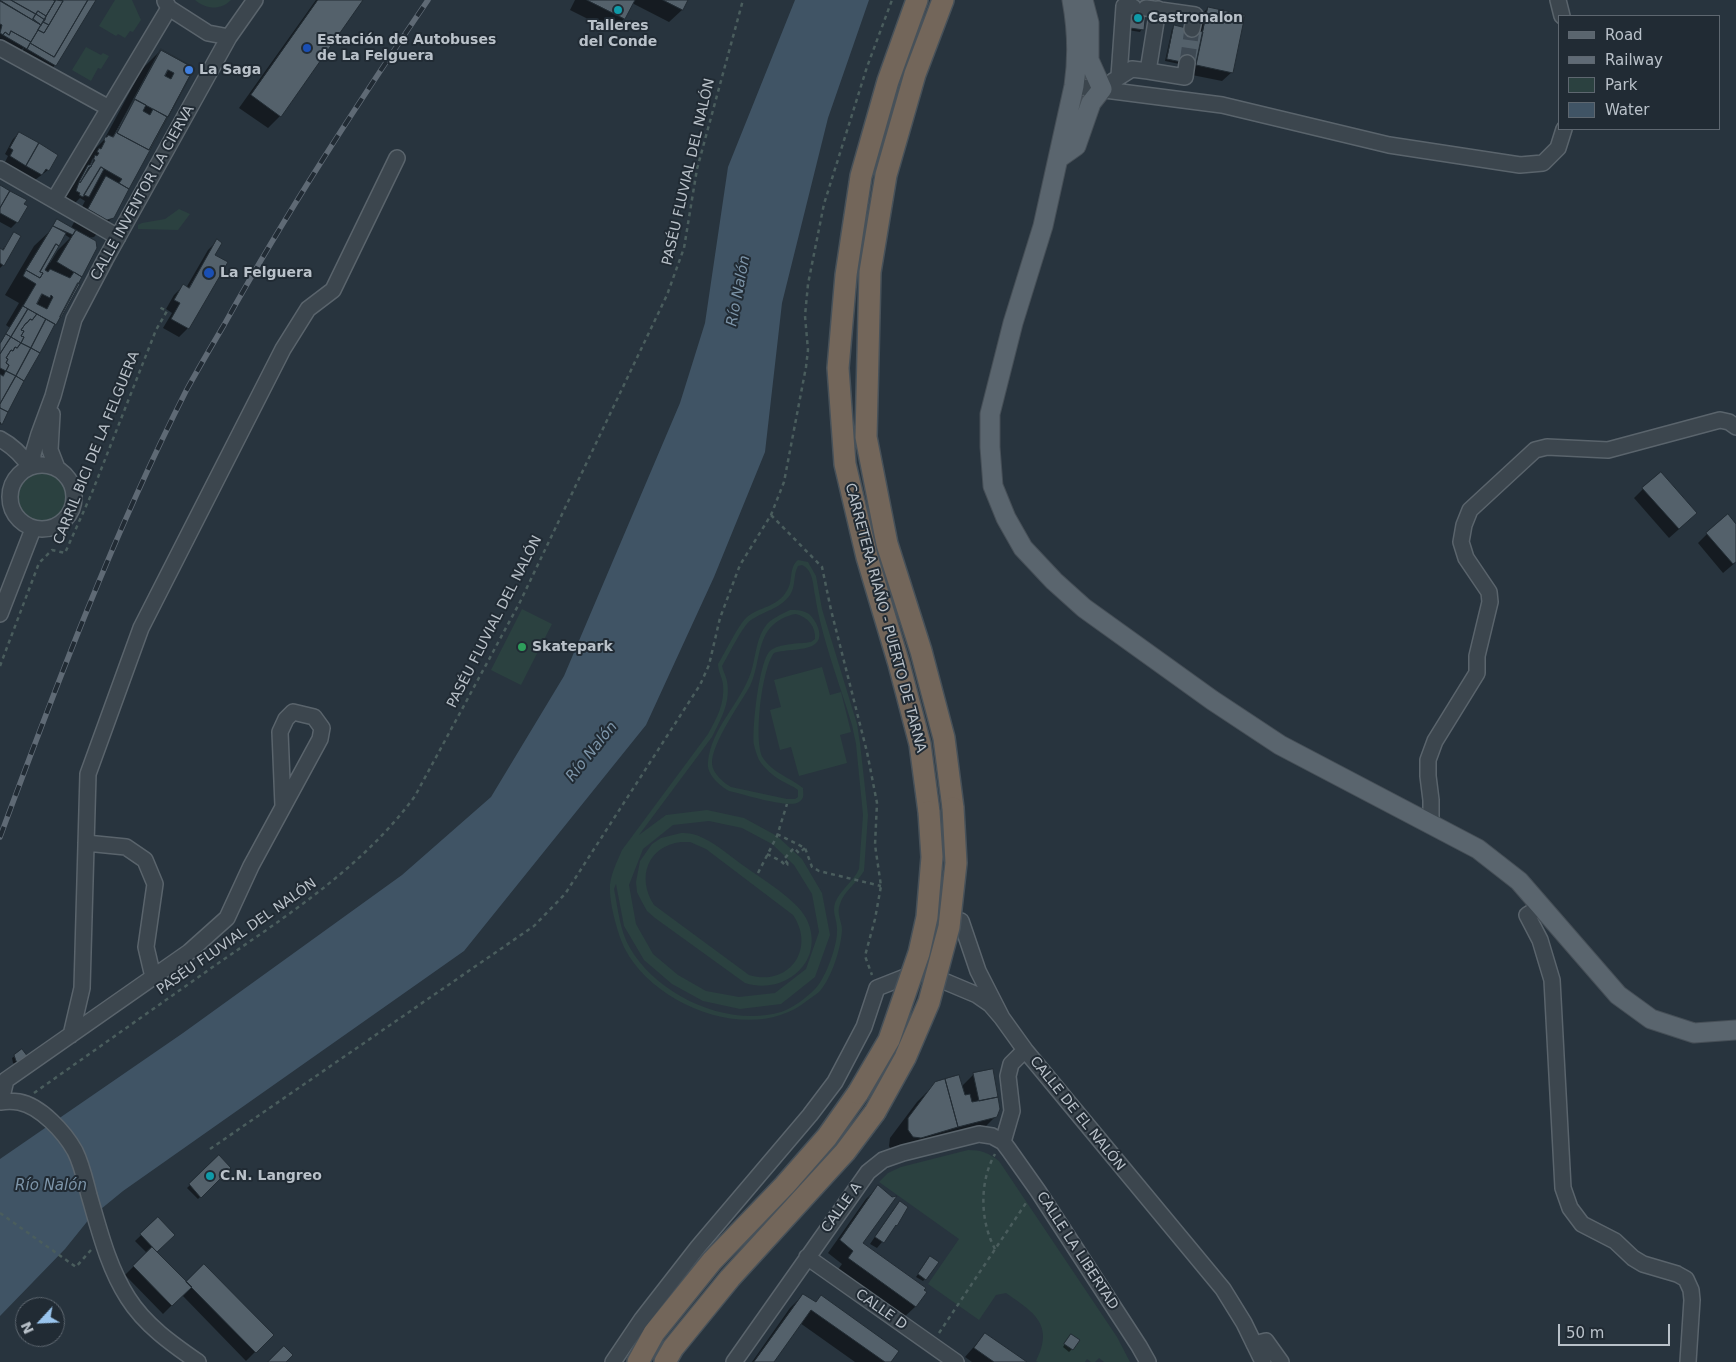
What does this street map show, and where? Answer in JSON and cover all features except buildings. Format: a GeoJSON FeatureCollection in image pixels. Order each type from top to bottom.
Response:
{"type":"FeatureCollection","features":[{"type":"Feature","properties":{"kind":"highway","name":"CARRETERA RIAÑO - PUERTO DE TARNA"},"geometry":{"type":"LineString","coordinates":[[638,1362],[654,1332],[712,1261],[827,1137],[858,1094],[889,1040],[919,953],[927,917],[932,857],[930,812],[920,744],[868,557],[845,464],[838,368],[846,275],[861,176],[888,81],[917,0]]}},
{"type":"Feature","properties":{"kind":"highway","name":"CARRETERA RIAÑO - PUERTO DE TARNA"},"geometry":{"type":"LineString","coordinates":[[665,1362],[672,1348],[730,1278],[845,1152],[874,1112],[905,1058],[929,1002],[949,927],[956,863],[953,808],[944,738],[921,651],[888,544],[866,437],[870,272],[886,175],[915,74],[943,0]]}},
{"type":"Feature","properties":{"kind":"main road"},"geometry":{"type":"LineString","coordinates":[[1072,0],[1076,70],[1074,86],[1043,226],[1014,323],[990,414],[993,486],[1006,518],[1023,548],[1054,581],[1084,608],[1212,700],[1280,746],[1478,849],[1519,881],[1618,995],[1651,1019],[1694,1033],[1736,1030]]}},
{"type":"Feature","properties":{"kind":"main road"},"geometry":{"type":"LineString","coordinates":[[1059,158],[1076,146],[1091,103],[1102,89],[1089,60],[1089,23],[1084,0]]}},
{"type":"Feature","properties":{"kind":"street","name":"CALLE INVENTOR LA CIERVA"},"geometry":{"type":"LineString","coordinates":[[32,466],[33,454],[53,396],[74,319],[229,37],[255,0]]}},
{"type":"Feature","properties":{"kind":"street"},"geometry":{"type":"LineString","coordinates":[[1558,0],[1562,15]]}},
{"type":"Feature","properties":{"kind":"street"},"geometry":{"type":"LineString","coordinates":[[54,200],[109,108],[167,4],[208,33],[229,37]]}},
{"type":"Feature","properties":{"kind":"street"},"geometry":{"type":"LineString","coordinates":[[1119,76],[1124,6],[1195,15],[1192,29]]}},
{"type":"Feature","properties":{"kind":"street"},"geometry":{"type":"LineString","coordinates":[[1146,8],[1148,71]]}},
{"type":"Feature","properties":{"kind":"street"},"geometry":{"type":"LineString","coordinates":[[0,48],[109,108]]}},
{"type":"Feature","properties":{"kind":"street"},"geometry":{"type":"LineString","coordinates":[[1102,89],[1132,69],[1185,76],[1187,63]]}},
{"type":"Feature","properties":{"kind":"street"},"geometry":{"type":"LineString","coordinates":[[1074,86],[1222,105],[1389,145],[1520,165],[1544,163],[1558,148],[1564,130]]}},
{"type":"Feature","properties":{"kind":"street"},"geometry":{"type":"LineString","coordinates":[[71,1035],[82,988],[88,774],[140,628],[283,349],[308,309],[333,290],[397,158]]}},
{"type":"Feature","properties":{"kind":"street"},"geometry":{"type":"LineString","coordinates":[[0,168],[118,237]]}},
{"type":"Feature","properties":{"kind":"street","name":"CALLE INVENTOR LA CIERVA"},"geometry":{"type":"LineString","coordinates":[[53,396],[50,450],[57,468]]}},
{"type":"Feature","properties":{"kind":"street"},"geometry":{"type":"LineString","coordinates":[[1431,825],[1428,760],[1435,741],[1477,673],[1477,656],[1490,602],[1489,592],[1466,558],[1461,542],[1464,525],[1470,510],[1535,450],[1547,447],[1608,450],[1720,420],[1730,422],[1736,427]]}},
{"type":"Feature","properties":{"kind":"street"},"geometry":{"type":"LineString","coordinates":[[4,441],[19,445],[31,441],[39,434]]}},
{"type":"Feature","properties":{"kind":"street"},"geometry":{"type":"LineString","coordinates":[[4,441],[32,466]]}},
{"type":"Feature","properties":{"kind":"street"},"geometry":{"type":"LineString","coordinates":[[46,465],[57,468],[70,480],[74,493],[72,510],[64,522],[49,530],[33,529],[6,513],[15,478],[32,466],[46,465]]}},
{"type":"Feature","properties":{"kind":"street"},"geometry":{"type":"LineString","coordinates":[[0,614],[33,529]]}},
{"type":"Feature","properties":{"kind":"street"},"geometry":{"type":"LineString","coordinates":[[198,1362],[169,1341],[149,1323],[128,1298],[112,1268],[83,1171],[74,1151],[57,1126],[36,1109],[20,1102],[1,1102],[6,1080],[189,952],[227,918],[251,866],[320,739],[322,728],[314,717],[293,712],[286,719],[280,732],[283,806]]}},
{"type":"Feature","properties":{"kind":"street"},"geometry":{"type":"LineString","coordinates":[[86,843],[126,847],[146,860],[155,884],[146,947],[153,977]]}},
{"type":"Feature","properties":{"kind":"street"},"geometry":{"type":"LineString","coordinates":[[1540,906],[1527,915],[1540,940],[1552,980],[1562,1188],[1570,1208],[1582,1224],[1615,1241],[1633,1258],[1643,1264],[1677,1274],[1686,1279],[1691,1290],[1692,1300],[1688,1362]]}},
{"type":"Feature","properties":{"kind":"street","name":"CALLE DE EL NALÓN"},"geometry":{"type":"LineString","coordinates":[[961,921],[978,971],[1002,1018],[1025,1050],[1223,1289],[1244,1323],[1262,1362]]}},
{"type":"Feature","properties":{"kind":"street"},"geometry":{"type":"LineString","coordinates":[[613,1362],[642,1319],[698,1247],[810,1115],[835,1082],[864,1027],[877,988],[920,971],[977,996],[990,1004],[1002,1018]]}},
{"type":"Feature","properties":{"kind":"street"},"geometry":{"type":"LineString","coordinates":[[1002,1142],[1012,1110],[1008,1076],[1011,1064],[1025,1050]]}},
{"type":"Feature","properties":{"kind":"street","name":"CALLE A"},"geometry":{"type":"LineString","coordinates":[[734,1362],[868,1172],[883,1160],[903,1153],[979,1134],[992,1136],[1002,1142]]}},
{"type":"Feature","properties":{"kind":"street","name":"CALLE LA LIBERTAD"},"geometry":{"type":"LineString","coordinates":[[1002,1142],[1038,1191],[1148,1362]]}},
{"type":"Feature","properties":{"kind":"street","name":"CALLE D"},"geometry":{"type":"LineString","coordinates":[[807,1258],[956,1362]]}},
{"type":"Feature","properties":{"kind":"street"},"geometry":{"type":"LineString","coordinates":[[1254,1344],[1266,1341],[1281,1362]]}},
{"type":"Feature","properties":{"kind":"path","name":"PASÉU FLUVIAL DEL NALÓN"},"geometry":{"type":"LineString","coordinates":[[35,1092],[312,898],[363,853],[394,822],[415,796],[520,602],[667,296],[684,248],[697,169],[743,0]]}},
{"type":"Feature","properties":{"kind":"path"},"geometry":{"type":"LineString","coordinates":[[210,1149],[534,926],[565,894],[700,685],[710,665],[720,618],[740,565],[771,515],[784,482],[806,367],[808,350],[805,316],[808,284],[824,204],[867,67],[892,0]]}},
{"type":"Feature","properties":{"kind":"path","name":"CARRIL BICI DE LA FELGUERA"},"geometry":{"type":"LineString","coordinates":[[0,666],[40,563],[52,550],[65,553],[92,495],[156,330],[167,312],[159,307]]}},
{"type":"Feature","properties":{"kind":"path"},"geometry":{"type":"LineString","coordinates":[[771,515],[822,567],[867,752],[877,803],[876,845],[881,886],[875,919],[865,956],[877,988]]}},
{"type":"Feature","properties":{"kind":"path"},"geometry":{"type":"LineString","coordinates":[[758,873],[777,834],[786,804]]}},
{"type":"Feature","properties":{"kind":"path"},"geometry":{"type":"LineString","coordinates":[[777,834],[806,848],[812,867],[819,871],[881,886]]}},
{"type":"Feature","properties":{"kind":"path"},"geometry":{"type":"LineString","coordinates":[[768,854],[786,866],[788,864],[784,859],[794,848],[799,853],[806,848]]}},
{"type":"Feature","properties":{"kind":"path"},"geometry":{"type":"LineString","coordinates":[[995,1249],[989,1238],[984,1220],[984,1203],[990,1164],[1002,1142]]}},
{"type":"Feature","properties":{"kind":"path"},"geometry":{"type":"LineString","coordinates":[[931,1345],[1030,1196],[1038,1191]]}},
{"type":"Feature","properties":{"kind":"path"},"geometry":{"type":"LineString","coordinates":[[0,1213],[76,1267],[100,1232]]}},
{"type":"Feature","properties":{"kind":"green space"},"geometry":{"type":"Polygon","coordinates":[[[115,0],[132,0],[141,20],[133,32],[130,31],[125,38],[118,34],[116,36],[99,26],[115,0]]]}},
{"type":"Feature","properties":{"kind":"green space"},"geometry":{"type":"Polygon","coordinates":[[[195,0],[231,0],[227,4],[213,8],[195,0]]]}},
{"type":"Feature","properties":{"kind":"green space"},"geometry":{"type":"Polygon","coordinates":[[[86,47],[101,55],[103,53],[109,56],[101,69],[98,68],[91,81],[72,70],[86,47]]]}},
{"type":"Feature","properties":{"kind":"green space"},"geometry":{"type":"Polygon","coordinates":[[[179,209],[190,214],[178,230],[138,229],[138,225],[142,223],[165,219],[179,209]]]}},
{"type":"Feature","properties":{"kind":"green space"},"geometry":{"type":"Polygon","coordinates":[[[36,465],[48,465],[65,474],[72,485],[74,497],[72,509],[65,520],[48,529],[36,529],[24,524],[15,515],[10,503],[10,491],[15,479],[24,470],[36,465]]]}},
{"type":"Feature","properties":{"kind":"green space"},"geometry":{"type":"Polygon","coordinates":[[[798,560],[808,562],[816,576],[822,609],[857,724],[868,815],[864,871],[844,895],[840,904],[839,911],[842,930],[840,945],[832,970],[820,991],[786,1013],[761,1019],[734,1019],[708,1013],[682,1002],[659,988],[639,970],[625,949],[620,936],[611,904],[610,885],[622,850],[708,734],[720,710],[723,691],[718,664],[732,639],[747,617],[773,604],[782,597],[790,584],[795,563],[798,560]],[[798,566],[792,592],[786,600],[777,607],[751,620],[740,634],[722,666],[727,681],[728,696],[712,737],[639,835],[666,815],[707,810],[744,818],[777,836],[802,859],[822,893],[830,935],[815,977],[781,1004],[740,1009],[703,1001],[672,984],[644,960],[624,926],[616,884],[614,889],[624,934],[630,948],[642,965],[657,980],[695,1004],[738,1015],[760,1016],[781,1012],[808,996],[815,989],[827,969],[836,943],[835,903],[859,869],[863,815],[856,744],[822,627],[812,578],[806,567],[798,566]],[[709,821],[673,825],[643,849],[629,885],[636,924],[653,954],[678,975],[706,991],[739,997],[775,993],[806,969],[819,932],[812,894],[794,865],[772,844],[742,828],[709,821]]]}},
{"type":"Feature","properties":{"kind":"green space","name":"Skatepark"},"geometry":{"type":"Polygon","coordinates":[[[522,609],[552,624],[521,685],[491,670],[522,609]]]}},
{"type":"Feature","properties":{"kind":"green space"},"geometry":{"type":"Polygon","coordinates":[[[790,610],[798,610],[809,614],[817,624],[819,637],[818,641],[811,646],[774,653],[766,673],[763,688],[760,705],[759,737],[763,758],[776,771],[803,788],[803,796],[799,802],[786,804],[729,791],[711,775],[708,762],[710,750],[720,727],[751,672],[758,641],[763,629],[772,620],[790,610]],[[796,614],[782,619],[772,625],[766,634],[750,686],[716,746],[712,764],[714,771],[719,778],[731,787],[787,799],[798,797],[798,790],[775,777],[761,763],[754,745],[754,737],[757,696],[766,657],[770,651],[779,646],[811,642],[815,639],[813,627],[808,620],[796,614]]]}},
{"type":"Feature","properties":{"kind":"green space"},"geometry":{"type":"Polygon","coordinates":[[[822,667],[830,695],[841,692],[851,732],[840,735],[847,763],[799,776],[791,747],[780,750],[770,710],[781,707],[774,680],[822,667]]]}},
{"type":"Feature","properties":{"kind":"green space"},"geometry":{"type":"Polygon","coordinates":[[[681,833],[692,834],[709,841],[795,904],[806,918],[811,933],[811,947],[807,960],[799,971],[788,979],[775,984],[761,986],[745,983],[647,911],[637,892],[636,882],[640,861],[652,844],[661,838],[681,833]],[[681,842],[660,850],[648,864],[646,884],[654,905],[749,975],[763,977],[776,975],[787,970],[795,962],[800,952],[799,928],[793,915],[706,849],[690,842],[681,842]]]}},
{"type":"Feature","properties":{"kind":"green space"},"geometry":{"type":"Polygon","coordinates":[[[968,1150],[985,1152],[999,1161],[1117,1337],[1130,1362],[1104,1362],[1099,1358],[1095,1362],[1087,1359],[1085,1362],[1038,1362],[1036,1361],[1043,1337],[1042,1328],[1038,1320],[1025,1306],[1006,1293],[996,1295],[979,1320],[928,1284],[959,1239],[879,1182],[888,1173],[901,1167],[968,1150]]]}},
{"type":"Feature","properties":{"kind":"water","name":"Río Nalón"},"geometry":{"type":"Polygon","coordinates":[[[795,0],[869,0],[828,118],[782,303],[765,452],[714,577],[646,725],[464,951],[123,1191],[90,1218],[65,1249],[18,1297],[15,1297],[15,1301],[0,1316],[0,1159],[183,1033],[402,875],[491,797],[564,676],[680,403],[705,323],[728,167],[795,0]]]}},
{"type":"Feature","properties":{"kind":"tunnel"},"geometry":{"type":"LineString","coordinates":[[1187,63],[1192,29]]}},
{"type":"Feature","properties":{"kind":"railway"},"geometry":{"type":"LineString","coordinates":[[0,837],[87,611],[134,500],[186,391],[297,201],[348,120],[428,0]]}},
{"type":"Feature","properties":{"kind":"place","name":"Talleres del Conde"},"geometry":{"type":"Point","coordinates":[618,10]}},
{"type":"Feature","properties":{"kind":"place","name":"Castronalon"},"geometry":{"type":"Point","coordinates":[1138,18]}},
{"type":"Feature","properties":{"kind":"place","name":"Estación de Autobuses de La Felguera"},"geometry":{"type":"Point","coordinates":[307,48]}},
{"type":"Feature","properties":{"kind":"place","name":"La Saga"},"geometry":{"type":"Point","coordinates":[189,70]}},
{"type":"Feature","properties":{"kind":"place","name":"La Felguera"},"geometry":{"type":"Point","coordinates":[209,273]}},
{"type":"Feature","properties":{"kind":"place","name":"Skatepark"},"geometry":{"type":"Point","coordinates":[522,647]}},
{"type":"Feature","properties":{"kind":"place","name":"C.N. Langreo"},"geometry":{"type":"Point","coordinates":[210,1176]}}]}
